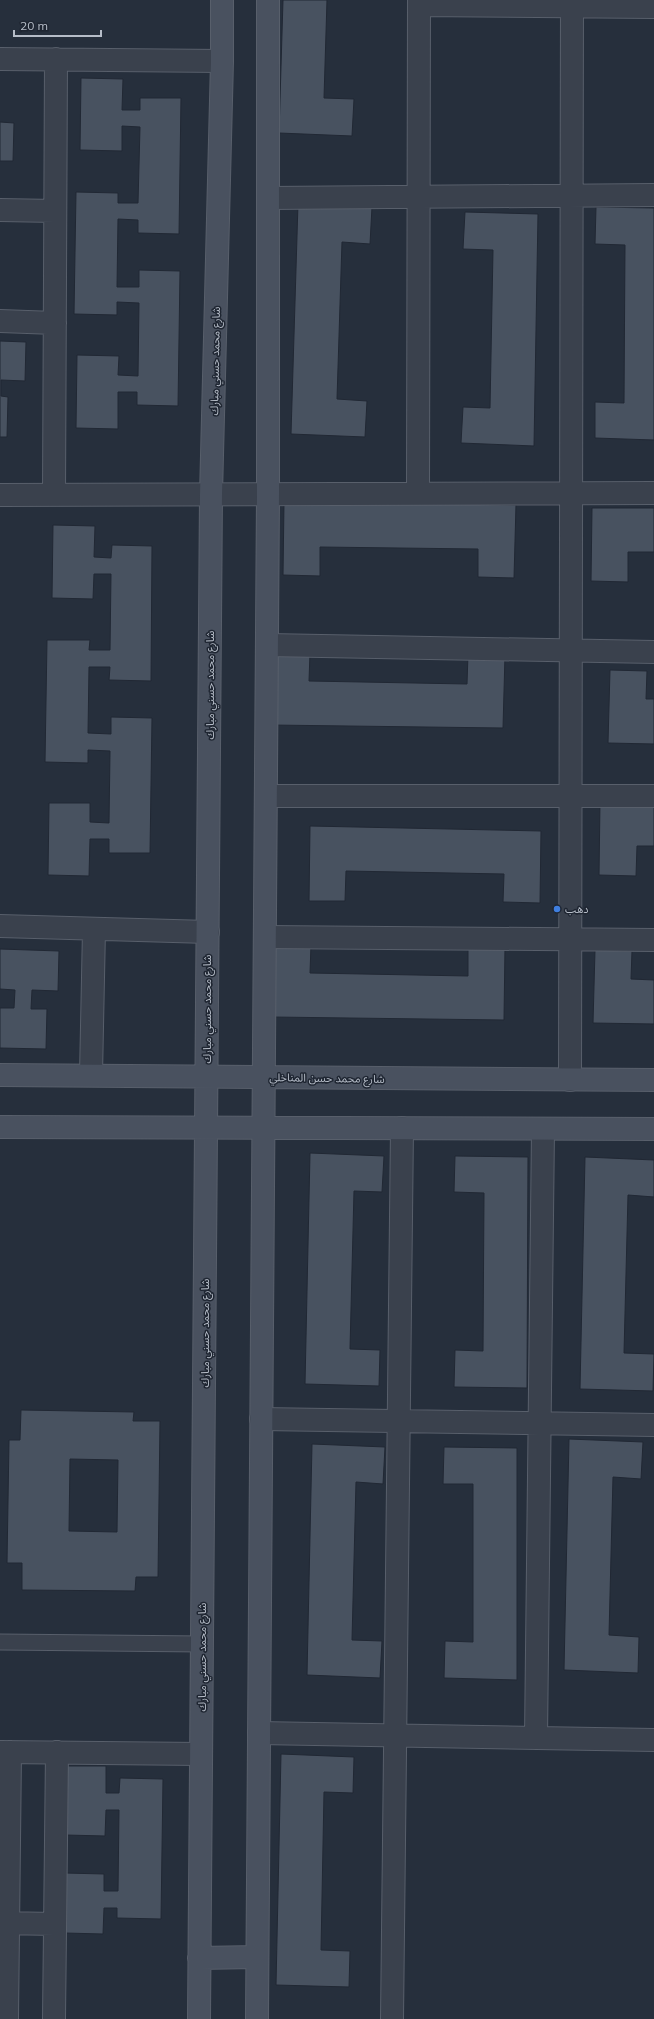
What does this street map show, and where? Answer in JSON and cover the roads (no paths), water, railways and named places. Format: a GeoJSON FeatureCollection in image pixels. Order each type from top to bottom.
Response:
{"type":"FeatureCollection","features":[{"type":"Feature","properties":{"kind":"street","name":"شارع محمد حسني مبارك"},"geometry":{"type":"LineString","coordinates":[[199,2019],[211,495],[222,61],[222,0]]}},
{"type":"Feature","properties":{"kind":"street"},"geometry":{"type":"LineString","coordinates":[[257,2019],[268,645],[268,0]]}},
{"type":"Feature","properties":{"kind":"street"},"geometry":{"type":"LineString","coordinates":[[418,494],[419,2],[572,3],[654,7]]}},
{"type":"Feature","properties":{"kind":"street"},"geometry":{"type":"LineString","coordinates":[[570,1080],[572,3]]}},
{"type":"Feature","properties":{"kind":"street"},"geometry":{"type":"LineString","coordinates":[[0,59],[222,61]]}},
{"type":"Feature","properties":{"kind":"street"},"geometry":{"type":"LineString","coordinates":[[54,495],[56,60]]}},
{"type":"Feature","properties":{"kind":"street"},"geometry":{"type":"LineString","coordinates":[[268,198],[654,195]]}},
{"type":"Feature","properties":{"kind":"street"},"geometry":{"type":"LineString","coordinates":[[0,210],[55,211]]}},
{"type":"Feature","properties":{"kind":"street"},"geometry":{"type":"LineString","coordinates":[[0,322],[55,323]]}},
{"type":"Feature","properties":{"kind":"street"},"geometry":{"type":"LineString","coordinates":[[0,495],[654,494]]}},
{"type":"Feature","properties":{"kind":"street"},"geometry":{"type":"LineString","coordinates":[[268,645],[654,652]]}},
{"type":"Feature","properties":{"kind":"street"},"geometry":{"type":"LineString","coordinates":[[266,796],[654,796]]}},
{"type":"Feature","properties":{"kind":"street"},"geometry":{"type":"LineString","coordinates":[[0,926],[208,932]]}},
{"type":"Feature","properties":{"kind":"street"},"geometry":{"type":"LineString","coordinates":[[91,1075],[94,928]]}},
{"type":"Feature","properties":{"kind":"street"},"geometry":{"type":"LineString","coordinates":[[265,937],[654,940]]}},
{"type":"Feature","properties":{"kind":"street","name":"شارع محمد حسن المناخلي"},"geometry":{"type":"LineString","coordinates":[[0,1075],[654,1080]]}},
{"type":"Feature","properties":{"kind":"street"},"geometry":{"type":"LineString","coordinates":[[0,1127],[654,1129]]}},
{"type":"Feature","properties":{"kind":"street"},"geometry":{"type":"LineString","coordinates":[[392,2019],[402,1128]]}},
{"type":"Feature","properties":{"kind":"street"},"geometry":{"type":"LineString","coordinates":[[536,1738],[543,1129]]}},
{"type":"Feature","properties":{"kind":"street"},"geometry":{"type":"LineString","coordinates":[[261,1419],[654,1425]]}},
{"type":"Feature","properties":{"kind":"street"},"geometry":{"type":"LineString","coordinates":[[259,1733],[654,1740]]}},
{"type":"Feature","properties":{"kind":"street"},"geometry":{"type":"LineString","coordinates":[[7,2019],[4,1923],[5,1752],[201,1754]]}},
{"type":"Feature","properties":{"kind":"street"},"geometry":{"type":"LineString","coordinates":[[54,2019],[57,1752]]}},
{"type":"Feature","properties":{"kind":"street"},"geometry":{"type":"LineString","coordinates":[[4,1923],[55,1924]]}},
{"type":"Feature","properties":{"kind":"street"},"geometry":{"type":"LineString","coordinates":[[199,1958],[257,1957]]}},
{"type":"Feature","properties":{"kind":"lane"},"geometry":{"type":"LineString","coordinates":[[0,1642],[202,1644]]}},
{"type":"Feature","properties":{"kind":"place","name":"دهب"},"geometry":{"type":"Point","coordinates":[557,909]}}]}
